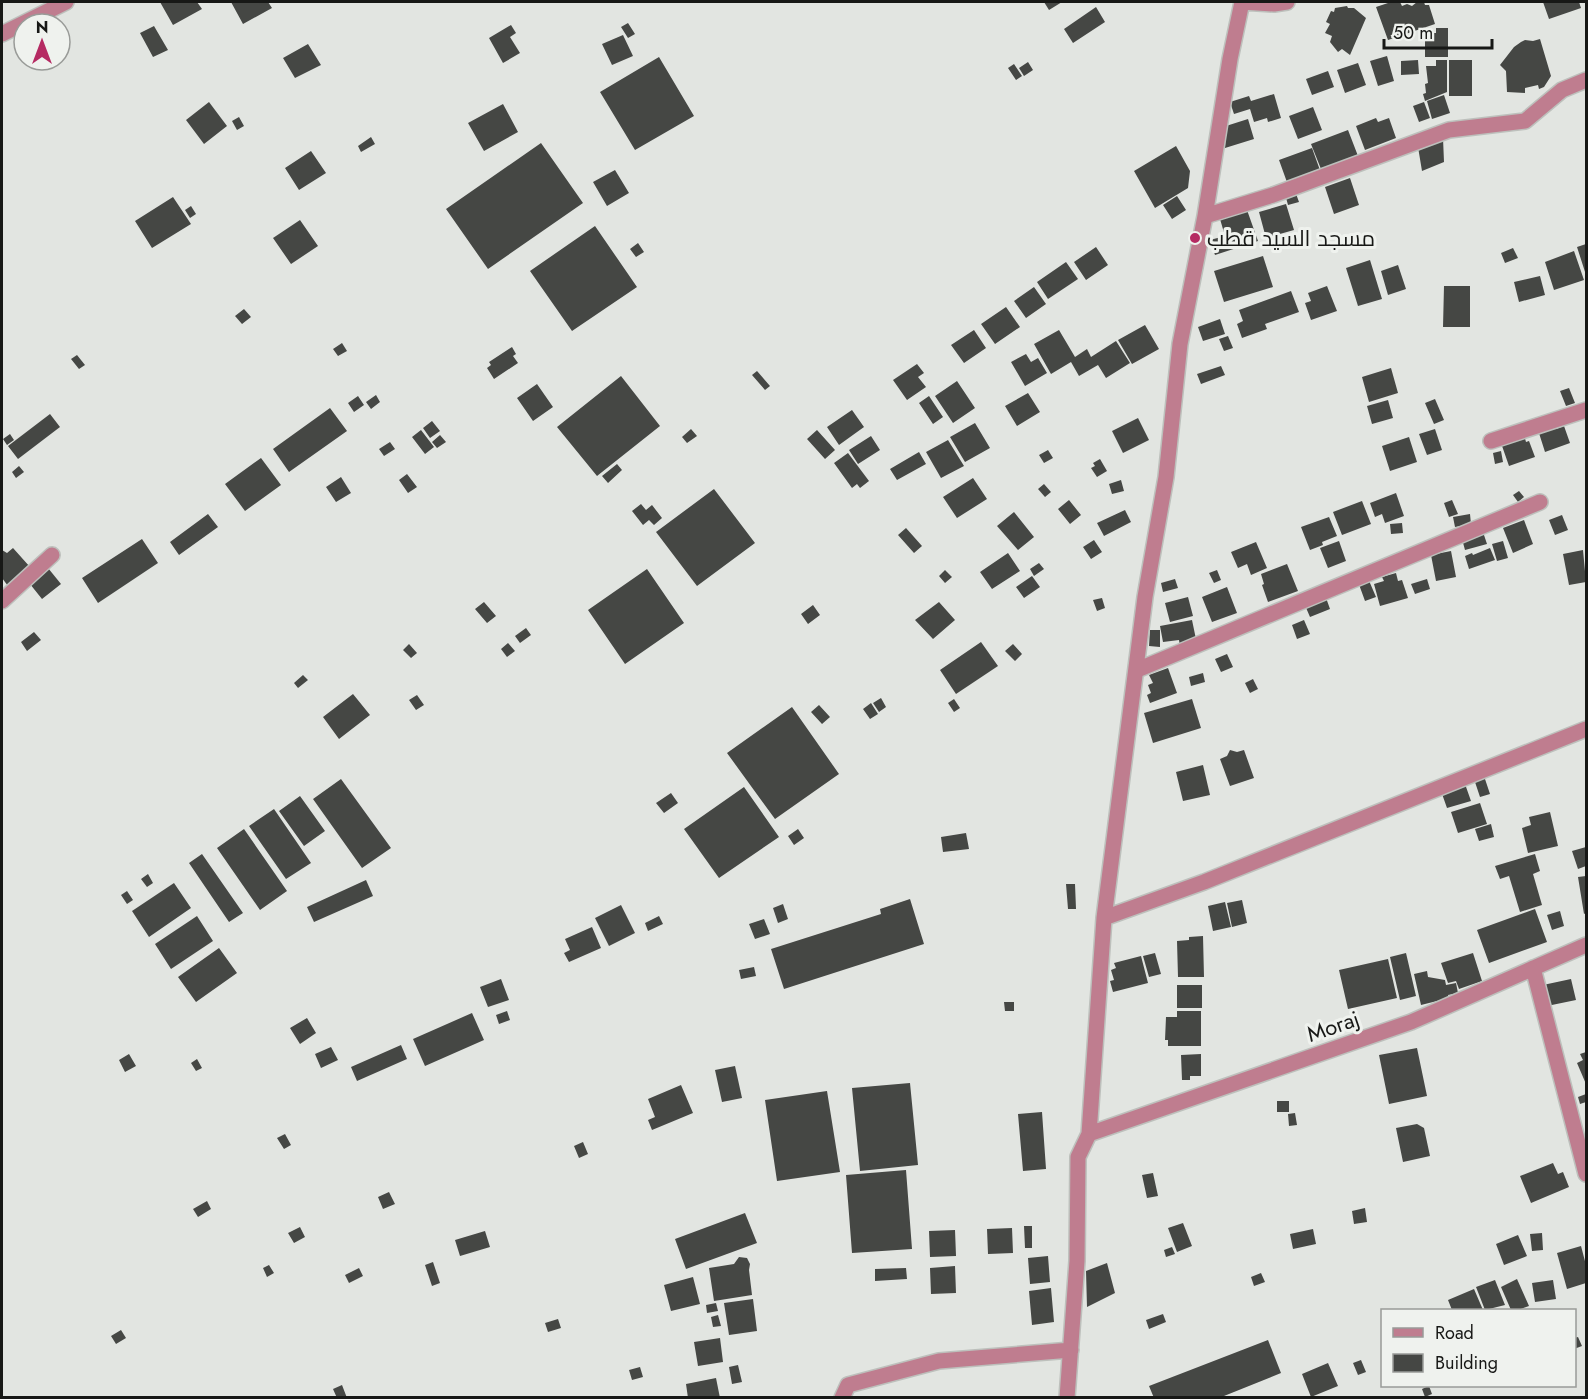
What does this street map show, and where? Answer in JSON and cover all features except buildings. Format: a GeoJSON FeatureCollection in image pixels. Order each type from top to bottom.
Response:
{"type":"FeatureCollection","features":[{"type":"Feature","properties":{"kind":"street"},"geometry":{"type":"LineString","coordinates":[[2,34],[66,2]]}},
{"type":"Feature","properties":{"kind":"street"},"geometry":{"type":"LineString","coordinates":[[1067,1398],[1077,1261],[1078,1157],[1089,1134],[1104,918],[1145,597],[1166,477],[1180,344],[1242,2],[1274,4],[1287,2]]}},
{"type":"Feature","properties":{"kind":"street"},"geometry":{"type":"LineString","coordinates":[[1205,216],[1273,195],[1449,130],[1525,121],[1562,90],[1587,80]]}},
{"type":"Feature","properties":{"kind":"street"},"geometry":{"type":"LineString","coordinates":[[1491,441],[1587,410]]}},
{"type":"Feature","properties":{"kind":"street"},"geometry":{"type":"LineString","coordinates":[[1137,670],[1540,502]]}},
{"type":"Feature","properties":{"kind":"street"},"geometry":{"type":"LineString","coordinates":[[2,601],[52,555]]}},
{"type":"Feature","properties":{"kind":"street"},"geometry":{"type":"LineString","coordinates":[[1104,918],[1204,882],[1587,729]]}},
{"type":"Feature","properties":{"kind":"street","name":"Moraj"},"geometry":{"type":"LineString","coordinates":[[1089,1134],[1411,1022],[1587,945]]}},
{"type":"Feature","properties":{"kind":"street"},"geometry":{"type":"LineString","coordinates":[[1533,968],[1587,1174]]}},
{"type":"Feature","properties":{"kind":"street"},"geometry":{"type":"LineString","coordinates":[[842,1398],[848,1385],[939,1361],[1071,1350]]}},
{"type":"Feature","properties":{"kind":"place","name":"مسجد السيد قطب"},"geometry":{"type":"Point","coordinates":[1195,238]}}]}
